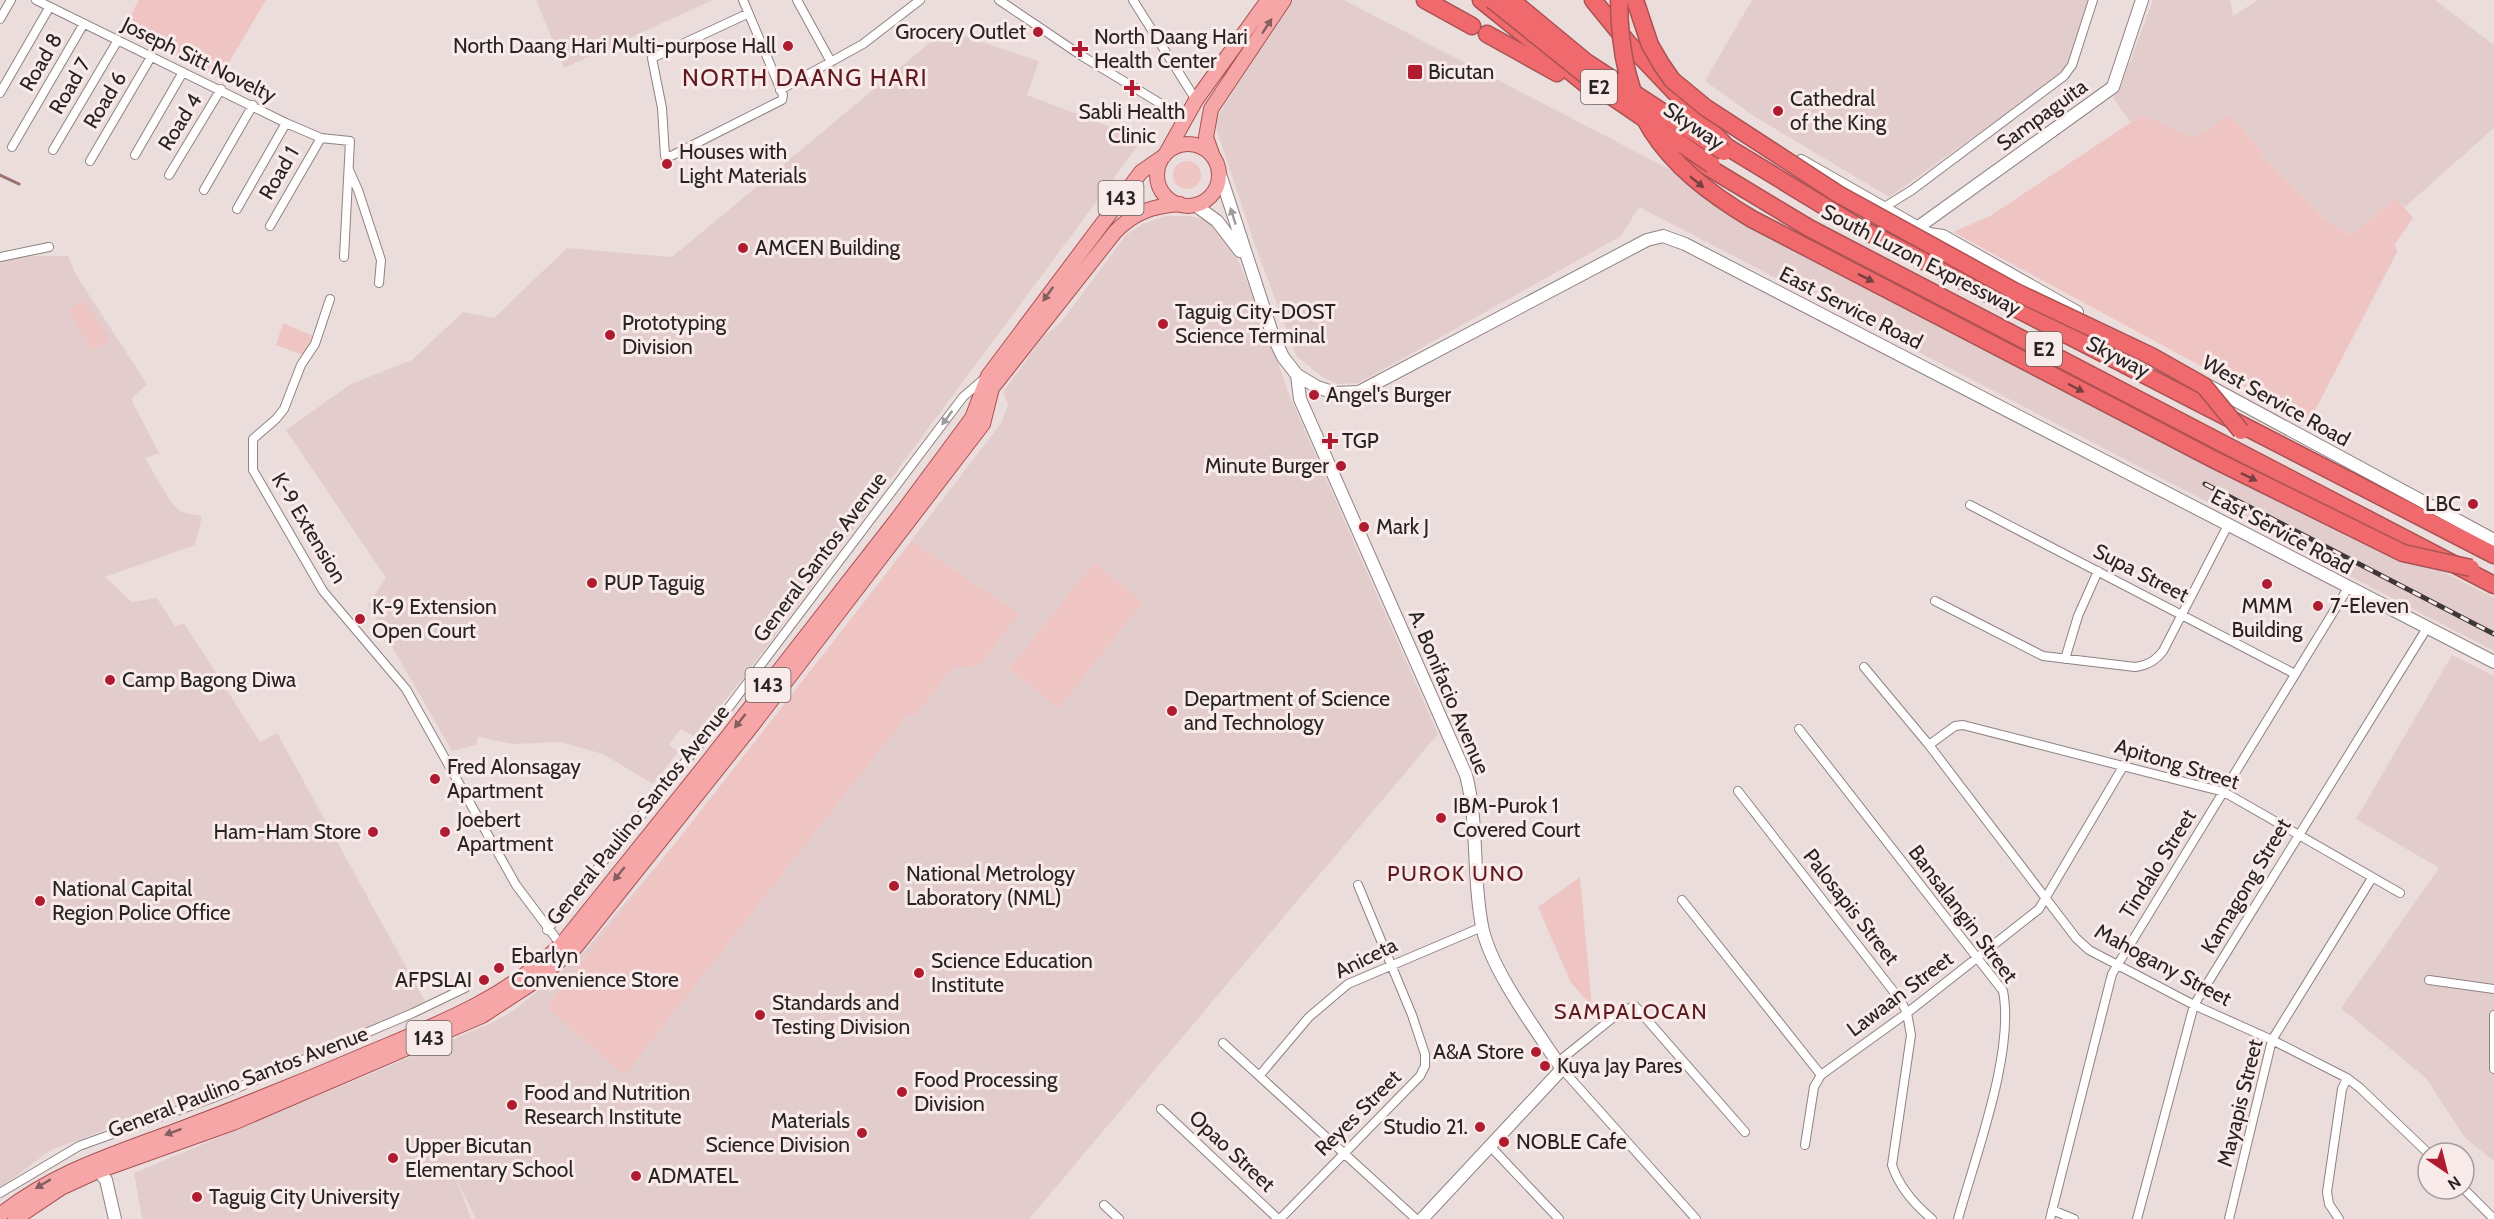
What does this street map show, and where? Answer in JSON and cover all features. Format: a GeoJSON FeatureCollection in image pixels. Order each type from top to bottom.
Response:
{"type":"FeatureCollection","features":[{"type":"Feature","properties":{"kind":"highway"},"geometry":{"type":"LineString","coordinates":[[1425,0],[1472,26]]}},
{"type":"Feature","properties":{"kind":"highway","name":"South Luzon Expressway"},"geometry":{"type":"LineString","coordinates":[[1481,0],[1603,97],[1710,170],[1809,228],[2494,585]]}},
{"type":"Feature","properties":{"kind":"highway","name":"Skyway"},"geometry":{"type":"LineString","coordinates":[[1492,0],[1614,98],[1712,165],[1811,224],[2494,580]]}},
{"type":"Feature","properties":{"kind":"highway","name":"Skyway"},"geometry":{"type":"LineString","coordinates":[[1510,0],[1586,62],[1818,210],[2494,562]]}},
{"type":"Feature","properties":{"kind":"highway","name":"South Luzon Expressway"},"geometry":{"type":"LineString","coordinates":[[1519,0],[1590,58],[1726,147],[1860,228],[2494,555]]}},
{"type":"Feature","properties":{"kind":"highway"},"geometry":{"type":"LineString","coordinates":[[1593,0],[1628,43],[1726,147]]}},
{"type":"Feature","properties":{"kind":"highway"},"geometry":{"type":"LineString","coordinates":[[1629,0],[1624,57],[1628,81],[1637,105],[1647,125],[1685,173],[1716,197],[1752,219],[2215,460],[2403,552],[2471,568]]}},
{"type":"Feature","properties":{"kind":"highway"},"geometry":{"type":"LineString","coordinates":[[1629,0],[1650,45],[1672,80],[1706,108],[1838,194],[2016,292],[2151,356],[2204,386],[2241,430]]}},
{"type":"Feature","properties":{"kind":"highway"},"geometry":{"type":"LineString","coordinates":[[1487,34],[1603,97]]}},
{"type":"Feature","properties":{"kind":"main road","name":"General Paulino Santos Avenue"},"geometry":{"type":"LineString","coordinates":[[15,1219],[95,1166],[465,1013],[525,975],[561,945],[646,840],[972,418],[988,376],[1141,172],[1166,154],[1196,100],[1268,0]]}},
{"type":"Feature","properties":{"kind":"main road"},"geometry":{"type":"LineString","coordinates":[[1195,205],[1206,200],[1214,191],[1219,171],[1206,137],[1211,109],[1284,0]]}},
{"type":"Feature","properties":{"kind":"main road","name":"West Service Road"},"geometry":{"type":"LineString","coordinates":[[1629,0],[1672,72],[1698,95],[1795,158],[1923,231],[1942,236],[2306,440],[2494,540]]}},
{"type":"Feature","properties":{"kind":"main road","name":"Sampaguita"},"geometry":{"type":"LineString","coordinates":[[1923,231],[2113,87],[2142,0]]}},
{"type":"Feature","properties":{"kind":"main road","name":"143"},"geometry":{"type":"LineString","coordinates":[[1195,205],[1180,204],[1163,193],[1158,183],[1157,173],[1166,154],[1183,144],[1194,144],[1212,154]]}},
{"type":"Feature","properties":{"kind":"main road","name":"East Service Road"},"geometry":{"type":"LineString","coordinates":[[1219,171],[1278,348],[1297,375],[1317,387],[1335,393],[1359,392],[1647,240],[1663,236],[1686,244],[2494,662]]}},
{"type":"Feature","properties":{"kind":"main road","name":"General Paulino Santos Avenue"},"geometry":{"type":"LineString","coordinates":[[0,1215],[58,1175],[95,1166],[233,1123],[482,1016],[554,968],[575,948],[751,727],[982,424],[992,388],[1115,232],[1127,220],[1140,212],[1155,206],[1180,204]]}},
{"type":"Feature","properties":{"kind":"main road","name":"East Service Road"},"geometry":{"type":"LineString","coordinates":[[1195,205],[1224,229],[1248,262]]}},
{"type":"Feature","properties":{"kind":"main road","name":"A. Bonifacio Avenue"},"geometry":{"type":"LineString","coordinates":[[1297,375],[1300,399],[1466,775],[1474,826],[1482,927],[1491,951],[1560,1066]]}},
{"type":"Feature","properties":{"kind":"main road"},"geometry":{"type":"LineString","coordinates":[[1422,1219],[1560,1066]]}},
{"type":"Feature","properties":{"kind":"main road"},"geometry":{"type":"LineString","coordinates":[[95,1166],[106,1180],[115,1219]]}},
{"type":"Feature","properties":{"kind":"street"},"geometry":{"type":"LineString","coordinates":[[0,19],[11,0]]}},
{"type":"Feature","properties":{"kind":"street","name":"Joseph Sitt Novelty"},"geometry":{"type":"LineString","coordinates":[[36,0],[83,25],[221,89],[286,123],[321,138],[350,141],[348,169]]}},
{"type":"Feature","properties":{"kind":"street"},"geometry":{"type":"LineString","coordinates":[[742,0],[780,90],[782,100],[682,151],[665,156],[662,108],[652,58],[747,14]]}},
{"type":"Feature","properties":{"kind":"street"},"geometry":{"type":"LineString","coordinates":[[797,0],[831,62]]}},
{"type":"Feature","properties":{"kind":"street"},"geometry":{"type":"LineString","coordinates":[[780,90],[886,28],[920,0]]}},
{"type":"Feature","properties":{"kind":"street"},"geometry":{"type":"LineString","coordinates":[[1000,0],[1082,56],[1186,119]]}},
{"type":"Feature","properties":{"kind":"street"},"geometry":{"type":"LineString","coordinates":[[1133,0],[1196,100]]}},
{"type":"Feature","properties":{"kind":"street"},"geometry":{"type":"LineString","coordinates":[[1883,208],[1912,190],[2064,76],[2072,65],[2093,0]]}},
{"type":"Feature","properties":{"kind":"street"},"geometry":{"type":"LineString","coordinates":[[0,93],[49,8]]}},
{"type":"Feature","properties":{"kind":"street","name":"Road 8"},"geometry":{"type":"LineString","coordinates":[[12,147],[83,25]]}},
{"type":"Feature","properties":{"kind":"street","name":"Road 7"},"geometry":{"type":"LineString","coordinates":[[53,150],[118,40]]}},
{"type":"Feature","properties":{"kind":"street","name":"Road 6"},"geometry":{"type":"LineString","coordinates":[[90,161],[151,57]]}},
{"type":"Feature","properties":{"kind":"street"},"geometry":{"type":"LineString","coordinates":[[135,155],[183,72]]}},
{"type":"Feature","properties":{"kind":"street","name":"Road 4"},"geometry":{"type":"LineString","coordinates":[[169,175],[221,89]]}},
{"type":"Feature","properties":{"kind":"street"},"geometry":{"type":"LineString","coordinates":[[204,190],[253,105]]}},
{"type":"Feature","properties":{"kind":"street"},"geometry":{"type":"LineString","coordinates":[[237,209],[286,123]]}},
{"type":"Feature","properties":{"kind":"street","name":"Road 1"},"geometry":{"type":"LineString","coordinates":[[270,226],[321,138]]}},
{"type":"Feature","properties":{"kind":"street"},"geometry":{"type":"LineString","coordinates":[[344,257],[348,169]]}},
{"type":"Feature","properties":{"kind":"street"},"geometry":{"type":"LineString","coordinates":[[348,169],[358,189],[381,260],[379,283]]}},
{"type":"Feature","properties":{"kind":"street"},"geometry":{"type":"LineString","coordinates":[[0,257],[49,247]]}},
{"type":"Feature","properties":{"kind":"street","name":"K-9 Extension"},"geometry":{"type":"LineString","coordinates":[[330,299],[315,344],[301,365],[284,409],[253,439],[253,470],[323,591],[406,689],[516,885],[561,945]]}},
{"type":"Feature","properties":{"kind":"street","name":"General Santos Avenue"},"geometry":{"type":"LineString","coordinates":[[548,930],[717,723],[963,397],[988,376]]}},
{"type":"Feature","properties":{"kind":"street","name":"Supa Street"},"geometry":{"type":"LineString","coordinates":[[1970,505],[2295,674]]}},
{"type":"Feature","properties":{"kind":"street"},"geometry":{"type":"LineString","coordinates":[[1935,601],[2030,651],[2066,659],[2135,667],[2146,665],[2157,659],[2163,651],[2228,525]]}},
{"type":"Feature","properties":{"kind":"street"},"geometry":{"type":"LineString","coordinates":[[2066,659],[2078,616],[2097,571]]}},
{"type":"Feature","properties":{"kind":"street","name":"Tindalo Street"},"geometry":{"type":"LineString","coordinates":[[2051,1214],[2112,974],[2348,588]]}},
{"type":"Feature","properties":{"kind":"street","name":"Kamagong Street"},"geometry":{"type":"LineString","coordinates":[[2137,1219],[2194,1005],[2298,833],[2427,628]]}},
{"type":"Feature","properties":{"kind":"street","name":"Mahogany Street"},"geometry":{"type":"LineString","coordinates":[[1864,667],[1929,745],[2046,900],[2089,950],[2194,1005],[2272,1040],[2347,1078],[2416,1142]]}},
{"type":"Feature","properties":{"kind":"street","name":"Apitong Street"},"geometry":{"type":"LineString","coordinates":[[1929,745],[1955,726],[1963,725],[2224,792],[2400,893]]}},
{"type":"Feature","properties":{"kind":"street","name":"Bansalangin Street"},"geometry":{"type":"LineString","coordinates":[[1799,729],[2003,991],[2006,1008],[2003,1050],[1958,1219]]}},
{"type":"Feature","properties":{"kind":"street","name":"Lawaan Street"},"geometry":{"type":"LineString","coordinates":[[1821,1076],[1907,1013],[2039,909],[2124,765]]}},
{"type":"Feature","properties":{"kind":"street","name":"Palosapis Street"},"geometry":{"type":"LineString","coordinates":[[1738,791],[1901,1001],[1907,1013],[1911,1035],[1892,1165],[1896,1179],[1932,1219]]}},
{"type":"Feature","properties":{"kind":"street"},"geometry":{"type":"LineString","coordinates":[[631,828],[646,840]]}},
{"type":"Feature","properties":{"kind":"street","name":"Mayapis Street"},"geometry":{"type":"LineString","coordinates":[[2229,1219],[2272,1040],[2372,878]]}},
{"type":"Feature","properties":{"kind":"street","name":"Reyes Street"},"geometry":{"type":"LineString","coordinates":[[1279,1219],[1420,1076],[1425,1066],[1425,1054],[1412,1016],[1358,885]]}},
{"type":"Feature","properties":{"kind":"street"},"geometry":{"type":"LineString","coordinates":[[1682,900],[1821,1076],[1814,1087],[1805,1145]]}},
{"type":"Feature","properties":{"kind":"street","name":"Aniceta"},"geometry":{"type":"LineString","coordinates":[[1260,1075],[1309,1017],[1337,992],[1358,978],[1482,927]]}},
{"type":"Feature","properties":{"kind":"street"},"geometry":{"type":"LineString","coordinates":[[2429,980],[2494,989]]}},
{"type":"Feature","properties":{"kind":"street"},"geometry":{"type":"LineString","coordinates":[[0,1193],[79,1146],[218,1096],[413,1013],[465,988]]}},
{"type":"Feature","properties":{"kind":"street"},"geometry":{"type":"LineString","coordinates":[[1690,1217],[1560,1066],[1620,1012],[1635,1006],[1745,1132]]}},
{"type":"Feature","properties":{"kind":"street"},"geometry":{"type":"LineString","coordinates":[[2494,1015],[2494,1070]]}},
{"type":"Feature","properties":{"kind":"street"},"geometry":{"type":"LineString","coordinates":[[1223,1043],[1416,1219]]}},
{"type":"Feature","properties":{"kind":"street"},"geometry":{"type":"LineString","coordinates":[[2339,1219],[2330,1204],[2327,1192],[2342,1089],[2347,1078]]}},
{"type":"Feature","properties":{"kind":"street","name":"Opao Street"},"geometry":{"type":"LineString","coordinates":[[1161,1109],[1279,1219]]}},
{"type":"Feature","properties":{"kind":"street"},"geometry":{"type":"LineString","coordinates":[[1490,1146],[1559,1219]]}},
{"type":"Feature","properties":{"kind":"street"},"geometry":{"type":"LineString","coordinates":[[2476,1201],[2494,1219]]}},
{"type":"Feature","properties":{"kind":"street"},"geometry":{"type":"LineString","coordinates":[[1104,1205],[1119,1219]]}},
{"type":"Feature","properties":{"kind":"street"},"geometry":{"type":"LineString","coordinates":[[2051,1214],[2074,1219]]}},
{"type":"Feature","properties":{"kind":"shaded area"},"geometry":{"type":"Polygon","coordinates":[[[139,0],[266,0],[219,79],[123,29],[139,0]]]}},
{"type":"Feature","properties":{"kind":"shaded area"},"geometry":{"type":"Polygon","coordinates":[[[536,0],[713,0],[564,68],[536,0]]]}},
{"type":"Feature","properties":{"kind":"shaded area"},"geometry":{"type":"Polygon","coordinates":[[[1291,0],[1344,0],[2494,598],[2494,651],[1639,207],[1621,236],[1359,383],[1337,384],[1324,378],[1297,357],[1256,248],[1214,122],[1291,0]]]}},
{"type":"Feature","properties":{"kind":"shaded area"},"geometry":{"type":"Polygon","coordinates":[[[1752,0],[2089,0],[2065,72],[1889,197],[1752,115],[1705,81],[1752,0]]]}},
{"type":"Feature","properties":{"kind":"shaded area"},"geometry":{"type":"Polygon","coordinates":[[[2153,0],[2230,0],[2233,16],[2258,0],[2435,0],[2494,45],[2494,128],[2405,207],[2396,199],[2351,235],[2326,221],[2261,156],[2262,151],[2194,139],[2142,115],[2130,122],[2113,98],[2119,91],[2153,0]]]}},
{"type":"Feature","properties":{"kind":"shaded area"},"geometry":{"type":"Polygon","coordinates":[[[945,30],[1039,61],[1027,95],[1143,139],[744,677],[695,737],[681,729],[674,738],[669,745],[678,752],[653,784],[603,754],[560,742],[513,744],[478,737],[476,745],[452,751],[368,605],[386,578],[286,430],[351,384],[412,360],[463,312],[494,318],[567,248],[672,257],[945,30]]]}},
{"type":"Feature","properties":{"kind":"shaded area"},"geometry":{"type":"Polygon","coordinates":[[[2142,115],[2194,138],[2229,115],[2262,151],[2261,156],[2326,221],[2351,235],[2396,198],[2413,218],[2395,244],[2397,252],[2308,424],[1953,232],[1990,216],[2142,115]]]}},
{"type":"Feature","properties":{"kind":"shaded area"},"geometry":{"type":"Polygon","coordinates":[[[1187,161],[1197,165],[1201,175],[1197,185],[1187,189],[1177,185],[1173,175],[1177,165],[1187,161]]]}},
{"type":"Feature","properties":{"kind":"shaded area","name":"Department of Science and Technology"},"geometry":{"type":"Polygon","coordinates":[[[1166,216],[1190,216],[1206,220],[1218,228],[1234,250],[1267,331],[1288,392],[1438,734],[1029,1219],[476,1219],[456,1178],[471,1219],[142,1219],[134,1173],[489,1024],[513,1011],[582,954],[723,787],[1001,423],[1008,405],[1003,392],[1043,337],[1061,322],[1126,235],[1143,224],[1166,216]]]}},
{"type":"Feature","properties":{"kind":"shaded area","name":"Camp Bagong Diwa"},"geometry":{"type":"Polygon","coordinates":[[[24,256],[68,256],[76,275],[147,384],[131,399],[159,453],[145,458],[170,501],[181,512],[202,516],[195,545],[105,577],[132,602],[157,598],[175,626],[184,623],[260,742],[277,733],[426,1003],[220,1087],[51,1150],[0,1188],[0,261],[24,256]]]}},
{"type":"Feature","properties":{"kind":"shaded area"},"geometry":{"type":"Polygon","coordinates":[[[84,300],[110,340],[93,351],[68,310],[84,300]]]}},
{"type":"Feature","properties":{"kind":"shaded area"},"geometry":{"type":"Polygon","coordinates":[[[283,323],[313,336],[306,356],[276,345],[283,323]]]}},
{"type":"Feature","properties":{"kind":"shaded area"},"geometry":{"type":"Polygon","coordinates":[[[912,541],[1019,614],[979,666],[953,667],[916,715],[908,714],[624,1076],[547,1007],[912,541]]]}},
{"type":"Feature","properties":{"kind":"shaded area"},"geometry":{"type":"Polygon","coordinates":[[[1094,563],[1143,602],[1059,708],[1009,669],[1094,563]]]}},
{"type":"Feature","properties":{"kind":"shaded area"},"geometry":{"type":"Polygon","coordinates":[[[2452,655],[2494,676],[2494,1161],[2476,1147],[2476,1141],[2469,1141],[2465,1138],[2426,1078],[2341,1008],[2439,868],[2356,819],[2452,655]]]}},
{"type":"Feature","properties":{"kind":"shaded area"},"geometry":{"type":"Polygon","coordinates":[[[1580,877],[1592,1006],[1571,983],[1538,907],[1580,877]]]}},
{"type":"Feature","properties":{"kind":"waterway"},"geometry":{"type":"LineString","coordinates":[[0,175],[19,184]]}},
{"type":"Feature","properties":{"kind":"railway"},"geometry":{"type":"LineString","coordinates":[[2205,484],[2494,634]]}},
{"type":"Feature","properties":{"kind":"place","name":"Grocery Outlet"},"geometry":{"type":"Point","coordinates":[1038,32]}},
{"type":"Feature","properties":{"kind":"place","name":"North Daang Hari Multi-purpose Hall"},"geometry":{"type":"Point","coordinates":[788,46]}},
{"type":"Feature","properties":{"kind":"place","name":"North Daang Hari Health Center"},"geometry":{"type":"Point","coordinates":[1080,49]}},
{"type":"Feature","properties":{"kind":"place","name":"Bicutan"},"geometry":{"type":"Point","coordinates":[1415,72]}},
{"type":"Feature","properties":{"kind":"place","name":"Sabli Health Clinic"},"geometry":{"type":"Point","coordinates":[1132,88]}},
{"type":"Feature","properties":{"kind":"place","name":"Cathedral of the King"},"geometry":{"type":"Point","coordinates":[1778,111]}},
{"type":"Feature","properties":{"kind":"place","name":"Houses with Light Materials"},"geometry":{"type":"Point","coordinates":[667,164]}},
{"type":"Feature","properties":{"kind":"place","name":"AMCEN Building"},"geometry":{"type":"Point","coordinates":[743,248]}},
{"type":"Feature","properties":{"kind":"place","name":"Taguig City-DOST Science Terminal"},"geometry":{"type":"Point","coordinates":[1163,324]}},
{"type":"Feature","properties":{"kind":"place","name":"Prototyping Division"},"geometry":{"type":"Point","coordinates":[610,335]}},
{"type":"Feature","properties":{"kind":"place","name":"Angel's Burger"},"geometry":{"type":"Point","coordinates":[1314,395]}},
{"type":"Feature","properties":{"kind":"place","name":"TGP"},"geometry":{"type":"Point","coordinates":[1330,441]}},
{"type":"Feature","properties":{"kind":"place","name":"Minute Burger"},"geometry":{"type":"Point","coordinates":[1341,466]}},
{"type":"Feature","properties":{"kind":"place","name":"LBC"},"geometry":{"type":"Point","coordinates":[2473,504]}},
{"type":"Feature","properties":{"kind":"place","name":"Mark J"},"geometry":{"type":"Point","coordinates":[1364,527]}},
{"type":"Feature","properties":{"kind":"place","name":"PUP Taguig"},"geometry":{"type":"Point","coordinates":[592,583]}},
{"type":"Feature","properties":{"kind":"place","name":"MMM Building"},"geometry":{"type":"Point","coordinates":[2267,584]}},
{"type":"Feature","properties":{"kind":"place","name":"7-Eleven"},"geometry":{"type":"Point","coordinates":[2318,606]}},
{"type":"Feature","properties":{"kind":"place","name":"K-9 Extension Open Court"},"geometry":{"type":"Point","coordinates":[360,619]}},
{"type":"Feature","properties":{"kind":"place","name":"Camp Bagong Diwa"},"geometry":{"type":"Point","coordinates":[110,680]}},
{"type":"Feature","properties":{"kind":"place","name":"Department of Science and Technology"},"geometry":{"type":"Point","coordinates":[1172,711]}},
{"type":"Feature","properties":{"kind":"place","name":"Fred Alonsagay Apartment"},"geometry":{"type":"Point","coordinates":[435,779]}},
{"type":"Feature","properties":{"kind":"place","name":"IBM-Purok 1 Covered Court"},"geometry":{"type":"Point","coordinates":[1441,818]}},
{"type":"Feature","properties":{"kind":"place","name":"Ham-Ham Store"},"geometry":{"type":"Point","coordinates":[373,832]}},
{"type":"Feature","properties":{"kind":"place","name":"Joebert Apartment"},"geometry":{"type":"Point","coordinates":[445,832]}},
{"type":"Feature","properties":{"kind":"place","name":"National Metrology Laboratory (NML)"},"geometry":{"type":"Point","coordinates":[894,886]}},
{"type":"Feature","properties":{"kind":"place","name":"National Capital Region Police Office"},"geometry":{"type":"Point","coordinates":[40,901]}},
{"type":"Feature","properties":{"kind":"place","name":"Ebarlyn Convenience Store"},"geometry":{"type":"Point","coordinates":[499,968]}},
{"type":"Feature","properties":{"kind":"place","name":"Science Education Institute"},"geometry":{"type":"Point","coordinates":[919,973]}},
{"type":"Feature","properties":{"kind":"place","name":"AFPSLAI"},"geometry":{"type":"Point","coordinates":[484,980]}},
{"type":"Feature","properties":{"kind":"place","name":"Standards and Testing Division"},"geometry":{"type":"Point","coordinates":[760,1015]}},
{"type":"Feature","properties":{"kind":"place","name":"A&A Store"},"geometry":{"type":"Point","coordinates":[1536,1052]}},
{"type":"Feature","properties":{"kind":"place","name":"Kuya Jay Pares"},"geometry":{"type":"Point","coordinates":[1545,1066]}},
{"type":"Feature","properties":{"kind":"place","name":"Food Processing Division"},"geometry":{"type":"Point","coordinates":[902,1092]}},
{"type":"Feature","properties":{"kind":"place","name":"Food and Nutrition Research Institute"},"geometry":{"type":"Point","coordinates":[512,1105]}},
{"type":"Feature","properties":{"kind":"place","name":"Studio 21."},"geometry":{"type":"Point","coordinates":[1480,1127]}},
{"type":"Feature","properties":{"kind":"place","name":"Materials Science Division"},"geometry":{"type":"Point","coordinates":[862,1133]}},
{"type":"Feature","properties":{"kind":"place","name":"NOBLE Cafe"},"geometry":{"type":"Point","coordinates":[1504,1142]}},
{"type":"Feature","properties":{"kind":"place","name":"Upper Bicutan Elementary School"},"geometry":{"type":"Point","coordinates":[393,1158]}},
{"type":"Feature","properties":{"kind":"place","name":"ADMATEL"},"geometry":{"type":"Point","coordinates":[636,1176]}},
{"type":"Feature","properties":{"kind":"place","name":"Taguig City University"},"geometry":{"type":"Point","coordinates":[197,1197]}},
{"type":"Feature","properties":{"kind":"district","name":"NORTH DAANG HARI"},"geometry":{"type":"Point","coordinates":[805,78]}},
{"type":"Feature","properties":{"kind":"district","name":"PUROK UNO"},"geometry":{"type":"Point","coordinates":[1456,873]}},
{"type":"Feature","properties":{"kind":"district","name":"SAMPALOCAN"},"geometry":{"type":"Point","coordinates":[1631,1011]}}]}
